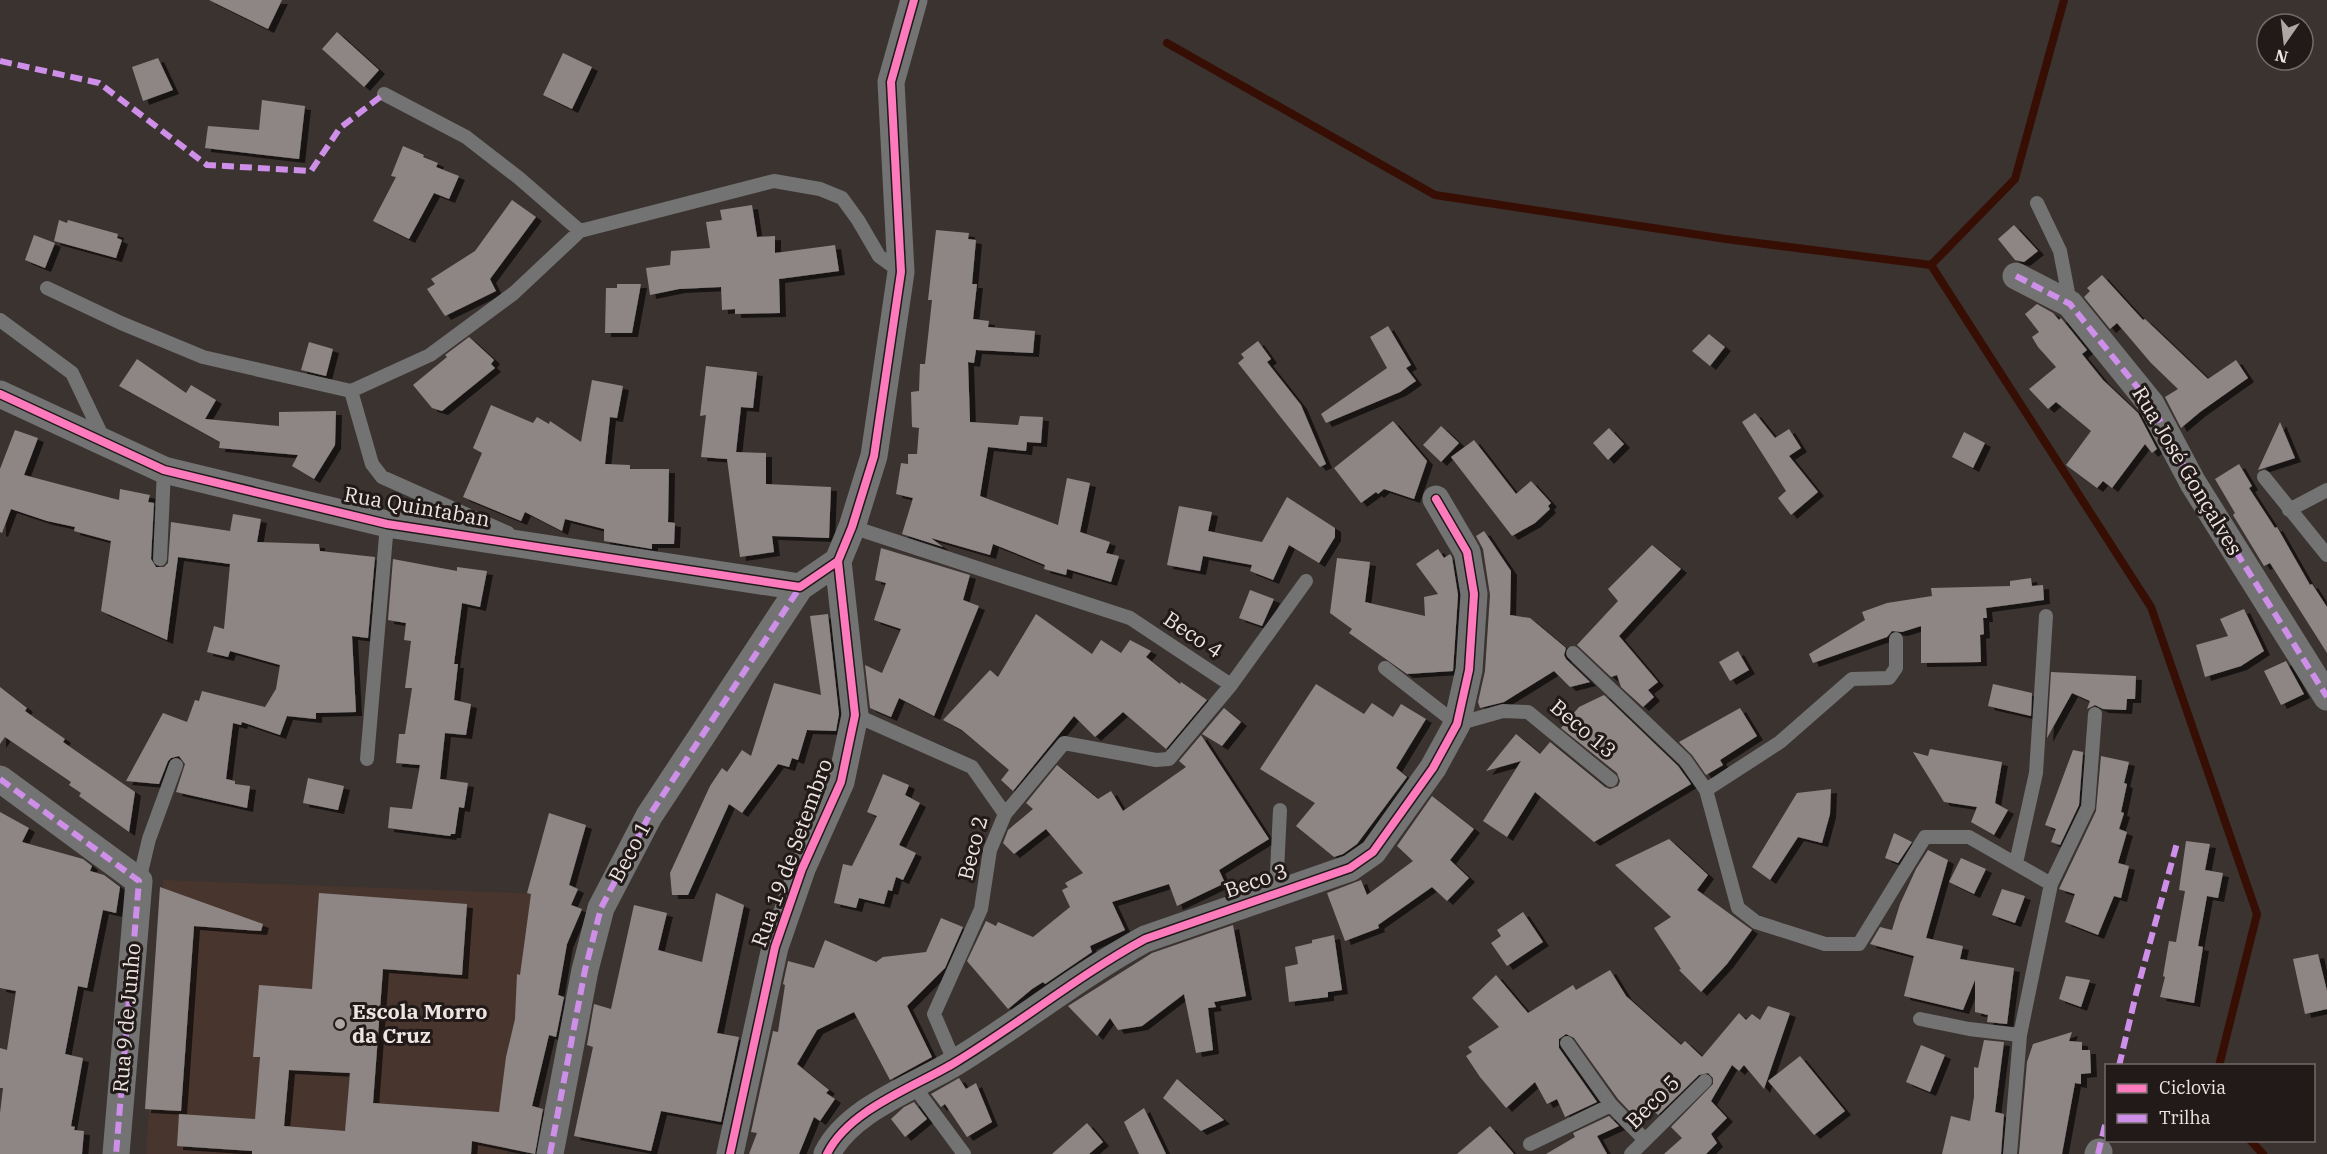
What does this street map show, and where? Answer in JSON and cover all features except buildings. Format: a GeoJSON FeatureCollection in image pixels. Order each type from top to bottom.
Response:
{"type":"FeatureCollection","features":[{"type":"Feature","properties":{"kind":"street"},"geometry":{"type":"LineString","coordinates":[[800,587],[838,561],[852,527],[874,456],[901,272],[891,82],[914,0]]}},
{"type":"Feature","properties":{"kind":"street","name":"Rua José Gonçalves"},"geometry":{"type":"LineString","coordinates":[[2016,276],[2070,304],[2151,404],[2193,483],[2327,697]]}},
{"type":"Feature","properties":{"kind":"street","name":"Rua Quintaban"},"geometry":{"type":"LineString","coordinates":[[0,394],[164,470],[387,524],[800,587]]}},
{"type":"Feature","properties":{"kind":"street","name":"Beco 3"},"geometry":{"type":"LineString","coordinates":[[827,1154],[831,1145],[851,1125],[876,1106],[955,1063],[1124,950],[1145,939],[1350,868],[1373,852],[1433,768],[1457,724],[1469,670],[1474,594],[1467,552],[1436,499]]}},
{"type":"Feature","properties":{"kind":"street","name":"Rua 19 de Setembro"},"geometry":{"type":"LineString","coordinates":[[730,1154],[775,947],[802,869],[840,782],[855,715],[838,561]]}},
{"type":"Feature","properties":{"kind":"street","name":"Beco 1"},"geometry":{"type":"LineString","coordinates":[[550,1154],[585,970],[601,908],[649,816],[800,587]]}},
{"type":"Feature","properties":{"kind":"street"},"geometry":{"type":"LineString","coordinates":[[0,779],[139,881]]}},
{"type":"Feature","properties":{"kind":"street","name":"Rua 9 de Junho"},"geometry":{"type":"LineString","coordinates":[[116,1154],[139,881]]}},
{"type":"Feature","properties":{"kind":"lane"},"geometry":{"type":"LineString","coordinates":[[384,94],[466,137],[519,178],[580,231]]}},
{"type":"Feature","properties":{"kind":"lane"},"geometry":{"type":"LineString","coordinates":[[47,288],[203,357],[351,391],[430,355],[514,293],[580,231],[774,181],[820,189],[842,198],[879,256],[901,272]]}},
{"type":"Feature","properties":{"kind":"lane"},"geometry":{"type":"LineString","coordinates":[[2037,203],[2061,251],[2070,304]]}},
{"type":"Feature","properties":{"kind":"lane"},"geometry":{"type":"LineString","coordinates":[[0,320],[72,373],[106,444]]}},
{"type":"Feature","properties":{"kind":"lane"},"geometry":{"type":"LineString","coordinates":[[351,391],[372,464],[382,477],[536,546]]}},
{"type":"Feature","properties":{"kind":"lane"},"geometry":{"type":"LineString","coordinates":[[160,559],[164,470]]}},
{"type":"Feature","properties":{"kind":"lane"},"geometry":{"type":"LineString","coordinates":[[2264,477],[2327,555]]}},
{"type":"Feature","properties":{"kind":"lane"},"geometry":{"type":"LineString","coordinates":[[2289,510],[2327,490]]}},
{"type":"Feature","properties":{"kind":"lane"},"geometry":{"type":"LineString","coordinates":[[367,759],[387,524]]}},
{"type":"Feature","properties":{"kind":"lane","name":"Beco 4"},"geometry":{"type":"LineString","coordinates":[[852,527],[1131,618],[1231,685],[1169,759],[1156,760],[1064,743],[1005,814]]}},
{"type":"Feature","properties":{"kind":"lane"},"geometry":{"type":"LineString","coordinates":[[1231,685],[1306,581]]}},
{"type":"Feature","properties":{"kind":"lane"},"geometry":{"type":"LineString","coordinates":[[2016,863],[2036,773],[2046,616]]}},
{"type":"Feature","properties":{"kind":"lane"},"geometry":{"type":"LineString","coordinates":[[1706,790],[1780,742],[1852,680],[1889,678],[1896,668],[1896,639]]}},
{"type":"Feature","properties":{"kind":"lane"},"geometry":{"type":"LineString","coordinates":[[1574,653],[1685,760],[1706,790],[1738,908],[1756,922],[1825,945],[1860,945],[1924,837],[1969,837],[2051,884]]}},
{"type":"Feature","properties":{"kind":"lane"},"geometry":{"type":"LineString","coordinates":[[1385,668],[1457,724]]}},
{"type":"Feature","properties":{"kind":"lane","name":"Beco 13"},"geometry":{"type":"LineString","coordinates":[[1457,724],[1503,711],[1528,712],[1611,780]]}},
{"type":"Feature","properties":{"kind":"lane"},"geometry":{"type":"LineString","coordinates":[[2010,1154],[2020,1035],[2051,884],[2088,807],[2095,714]]}},
{"type":"Feature","properties":{"kind":"lane","name":"Beco 2"},"geometry":{"type":"LineString","coordinates":[[855,715],[972,767],[1005,814],[990,850],[981,909],[933,1014],[955,1063]]}},
{"type":"Feature","properties":{"kind":"lane"},"geometry":{"type":"LineString","coordinates":[[139,881],[149,839],[176,765]]}},
{"type":"Feature","properties":{"kind":"lane"},"geometry":{"type":"LineString","coordinates":[[1276,892],[1280,810]]}},
{"type":"Feature","properties":{"kind":"lane"},"geometry":{"type":"LineString","coordinates":[[1920,1019],[1969,1029],[2020,1035]]}},
{"type":"Feature","properties":{"kind":"lane"},"geometry":{"type":"LineString","coordinates":[[1567,1042],[1611,1105],[1645,1140]]}},
{"type":"Feature","properties":{"kind":"lane","name":"Beco 5"},"geometry":{"type":"LineString","coordinates":[[1631,1154],[1705,1081]]}},
{"type":"Feature","properties":{"kind":"lane"},"geometry":{"type":"LineString","coordinates":[[913,1085],[964,1154]]}},
{"type":"Feature","properties":{"kind":"lane"},"geometry":{"type":"LineString","coordinates":[[1530,1144],[1611,1105]]}},
{"type":"Feature","properties":{"kind":"shaded area","name":"Escola Morro da Cruz"},"geometry":{"type":"Polygon","coordinates":[[[163,880],[546,894],[507,1154],[146,1154],[163,880]]]}},
{"type":"Feature","properties":{"kind":"waterway"},"geometry":{"type":"LineString","coordinates":[[2064,0],[2015,179],[1931,265],[2151,607],[2257,914],[2220,1064]]}},
{"type":"Feature","properties":{"kind":"waterway"},"geometry":{"type":"LineString","coordinates":[[1167,43],[1435,195],[1726,239],[1931,265]]}},
{"type":"Feature","properties":{"kind":"waterway"},"geometry":{"type":"LineString","coordinates":[[2252,1142],[2263,1154]]}},
{"type":"Feature","properties":{"kind":"marked path"},"geometry":{"type":"LineString","coordinates":[[0,61],[99,83],[207,165],[311,171],[340,128],[384,94]]}},
{"type":"Feature","properties":{"kind":"marked path"},"geometry":{"type":"LineString","coordinates":[[2016,276],[2070,304],[2151,404],[2193,483],[2327,697]]}},
{"type":"Feature","properties":{"kind":"marked path"},"geometry":{"type":"LineString","coordinates":[[550,1154],[585,970],[601,908],[649,816],[800,587]]}},
{"type":"Feature","properties":{"kind":"marked path"},"geometry":{"type":"LineString","coordinates":[[0,779],[139,881],[116,1154]]}},
{"type":"Feature","properties":{"kind":"marked path"},"geometry":{"type":"LineString","coordinates":[[2119,1064],[2177,843]]}},
{"type":"Feature","properties":{"kind":"marked path"},"geometry":{"type":"LineString","coordinates":[[2098,1154],[2105,1125]]}},
{"type":"Feature","properties":{"kind":"cycle path"},"geometry":{"type":"LineString","coordinates":[[730,1154],[775,947],[802,869],[841,782],[855,715],[838,561],[852,527],[874,456],[901,272],[891,82],[914,0]]}},
{"type":"Feature","properties":{"kind":"cycle path"},"geometry":{"type":"LineString","coordinates":[[0,394],[164,470],[387,524],[800,587],[838,561]]}},
{"type":"Feature","properties":{"kind":"cycle path"},"geometry":{"type":"LineString","coordinates":[[827,1154],[837,1138],[851,1124],[884,1100],[956,1062],[1097,968],[1145,939],[1350,868],[1373,852],[1433,768],[1457,724],[1469,670],[1474,594],[1467,552],[1436,499]]}},
{"type":"Feature","properties":{"kind":"place","name":"Escola Morro da Cruz"},"geometry":{"type":"Point","coordinates":[340,1024]}}]}
